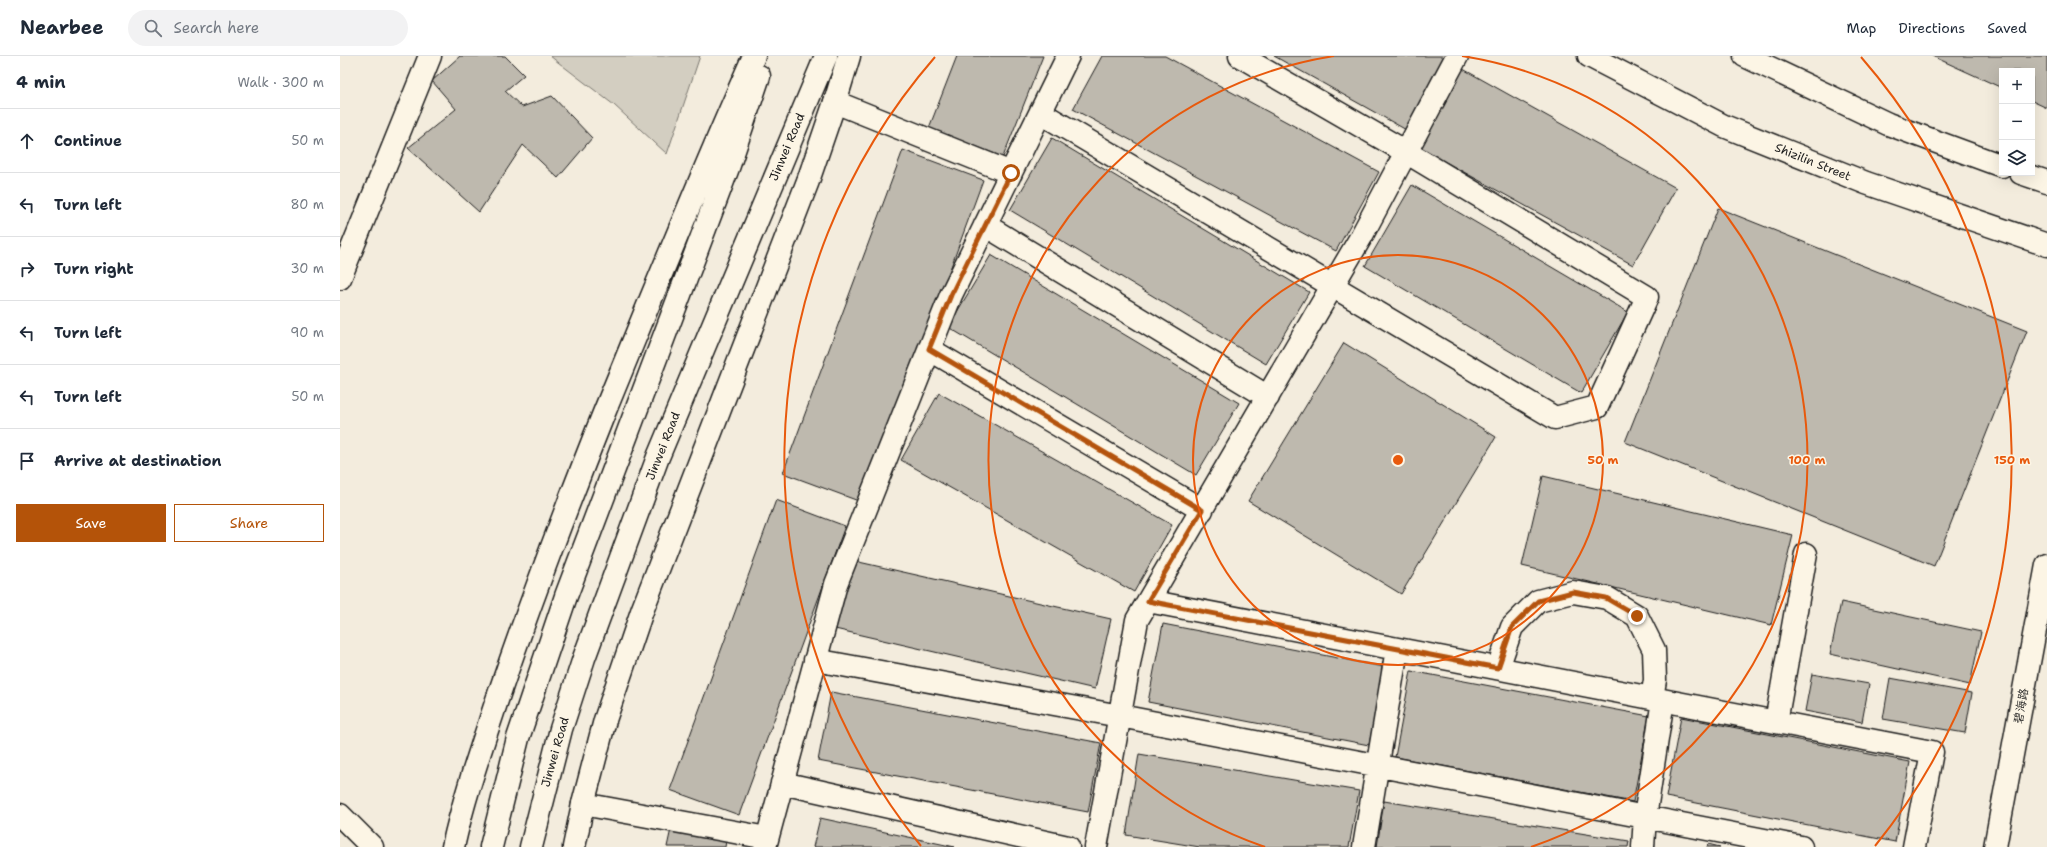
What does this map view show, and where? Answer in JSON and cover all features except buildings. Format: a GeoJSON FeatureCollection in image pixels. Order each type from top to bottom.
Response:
{"type":"FeatureCollection","features":[{"type":"Feature","properties":{"kind":"street"},"geometry":{"type":"LineString","coordinates":[[340,278],[430,56]]}},
{"type":"Feature","properties":{"kind":"street"},"geometry":{"type":"LineString","coordinates":[[453,847],[459,819],[520,631],[560,522],[717,138],[754,56]]}},
{"type":"Feature","properties":{"kind":"street"},"geometry":{"type":"LineString","coordinates":[[491,847],[518,738],[566,596],[626,442],[728,165],[766,56]]}},
{"type":"Feature","properties":{"kind":"street","name":"Jinwei Road"},"geometry":{"type":"LineString","coordinates":[[531,847],[561,729],[584,658],[658,457],[826,56]]}},
{"type":"Feature","properties":{"kind":"street"},"geometry":{"type":"LineString","coordinates":[[574,847],[583,804],[605,720],[642,611],[805,189],[849,56]]}},
{"type":"Feature","properties":{"kind":"street"},"geometry":{"type":"LineString","coordinates":[[583,804],[766,843],[836,584],[951,295],[1068,56]]}},
{"type":"Feature","properties":{"kind":"street"},"geometry":{"type":"LineString","coordinates":[[1041,113],[1555,418],[1597,407],[1647,298],[1406,152],[1240,56]]}},
{"type":"Feature","properties":{"kind":"street"},"geometry":{"type":"LineString","coordinates":[[1096,847],[1137,620],[1361,237],[1457,56]]}},
{"type":"Feature","properties":{"kind":"street","name":"Shizilin Street"},"geometry":{"type":"LineString","coordinates":[[1589,56],[1724,126],[1866,183],[2047,245]]}},
{"type":"Feature","properties":{"kind":"street"},"geometry":{"type":"LineString","coordinates":[[1745,56],[1888,124],[1999,165]]}},
{"type":"Feature","properties":{"kind":"street"},"geometry":{"type":"LineString","coordinates":[[835,102],[1011,173]]}},
{"type":"Feature","properties":{"kind":"street"},"geometry":{"type":"LineString","coordinates":[[2030,176],[2047,182]]}},
{"type":"Feature","properties":{"kind":"street"},"geometry":{"type":"LineString","coordinates":[[985,225],[1268,397]]}},
{"type":"Feature","properties":{"kind":"street"},"geometry":{"type":"LineString","coordinates":[[929,349],[1202,510]]}},
{"type":"Feature","properties":{"kind":"street"},"geometry":{"type":"LineString","coordinates":[[1776,722],[1806,554]]}},
{"type":"Feature","properties":{"kind":"street","name":"碧海路"},"geometry":{"type":"LineString","coordinates":[[1995,847],[2042,620],[2047,565]]}},
{"type":"Feature","properties":{"kind":"street"},"geometry":{"type":"LineString","coordinates":[[1498,668],[1512,627],[1538,601],[1573,592],[1606,598],[1637,616],[1654,650],[1655,680],[1658,699],[1643,847]]}},
{"type":"Feature","properties":{"kind":"street"},"geometry":{"type":"LineString","coordinates":[[1148,601],[1932,752],[1914,847]]}},
{"type":"Feature","properties":{"kind":"street"},"geometry":{"type":"LineString","coordinates":[[1364,847],[1397,649]]}},
{"type":"Feature","properties":{"kind":"street"},"geometry":{"type":"LineString","coordinates":[[815,660],[1120,716],[1801,847]]}},
{"type":"Feature","properties":{"kind":"street"},"geometry":{"type":"LineString","coordinates":[[782,783],[1068,847]]}},
{"type":"Feature","properties":{"kind":"street"},"geometry":{"type":"LineString","coordinates":[[340,815],[372,847]]}},
{"type":"Feature","properties":{"kind":"street"},"geometry":{"type":"LineString","coordinates":[[441,847],[459,819]]}},
{"type":"Feature","properties":{"kind":"shaded area"},"geometry":{"type":"Polygon","coordinates":[[[550,56],[700,56],[667,154],[614,105],[550,56]]]}},
{"type":"Feature","properties":{"kind":"route"},"geometry":{"type":"LineString","coordinates":[[1011,173],[951,295],[929,349],[1202,510],[1148,601],[1498,668],[1512,627],[1538,601],[1573,592],[1606,598],[1637,616]]}}]}
